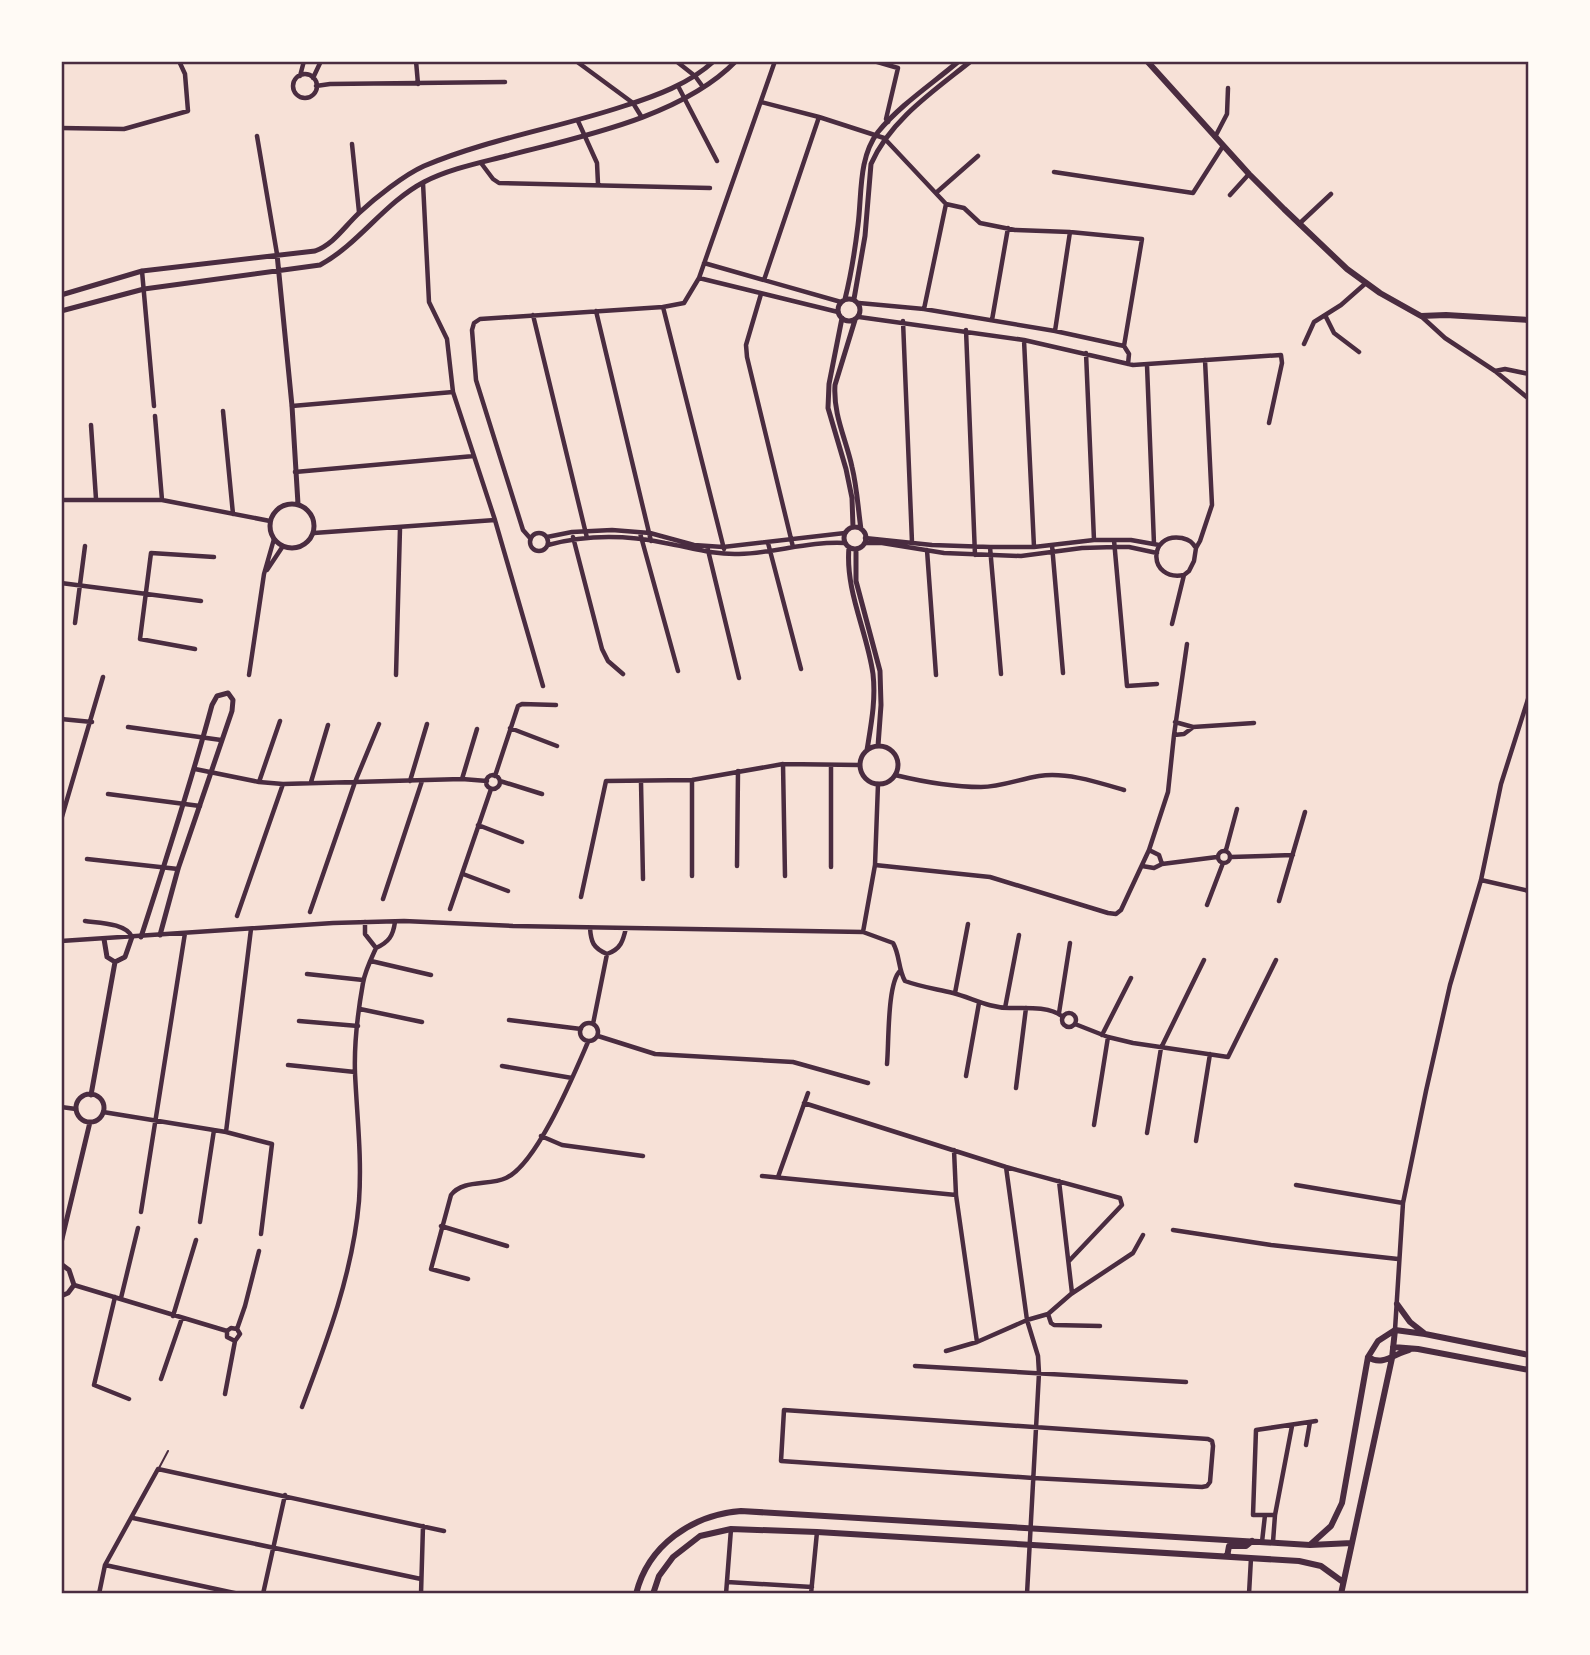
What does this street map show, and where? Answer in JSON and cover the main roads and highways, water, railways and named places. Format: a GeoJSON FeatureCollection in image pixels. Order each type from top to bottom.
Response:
{"type":"FeatureCollection","features":[{"type":"Feature","properties":{"kind":"main road"},"geometry":{"type":"LineString","coordinates":[[1147,61],[1249,174],[1299,224],[1347,269],[1380,293],[1421,316],[1529,320]]}},
{"type":"Feature","properties":{"kind":"main road"},"geometry":{"type":"LineString","coordinates":[[1397,1304],[1410,1322],[1425,1334]]}},
{"type":"Feature","properties":{"kind":"main road"},"geometry":{"type":"LineString","coordinates":[[1341,1594],[1392,1358],[1395,1331]]}},
{"type":"Feature","properties":{"kind":"main road"},"geometry":{"type":"LineString","coordinates":[[1310,1545],[1331,1526],[1342,1503],[1368,1357],[1378,1341],[1395,1331],[1425,1334],[1529,1355]]}},
{"type":"Feature","properties":{"kind":"main road"},"geometry":{"type":"LineString","coordinates":[[1394,1347],[1529,1370]]}},
{"type":"Feature","properties":{"kind":"main road"},"geometry":{"type":"LineString","coordinates":[[1368,1357],[1377,1362],[1404,1351],[1418,1349]]}},
{"type":"Feature","properties":{"kind":"main road"},"geometry":{"type":"LineString","coordinates":[[636,1594],[640,1579],[652,1556],[677,1533],[704,1518],[722,1513],[758,1511],[1310,1545],[1352,1543]]}},
{"type":"Feature","properties":{"kind":"main road"},"geometry":{"type":"LineString","coordinates":[[653,1594],[659,1576],[673,1557],[700,1536],[731,1529],[1300,1561],[1321,1566],[1343,1582]]}},
{"type":"Feature","properties":{"kind":"main road"},"geometry":{"type":"LineString","coordinates":[[1227,1557],[1229,1546],[1247,1546],[1252,1541]]}}]}
